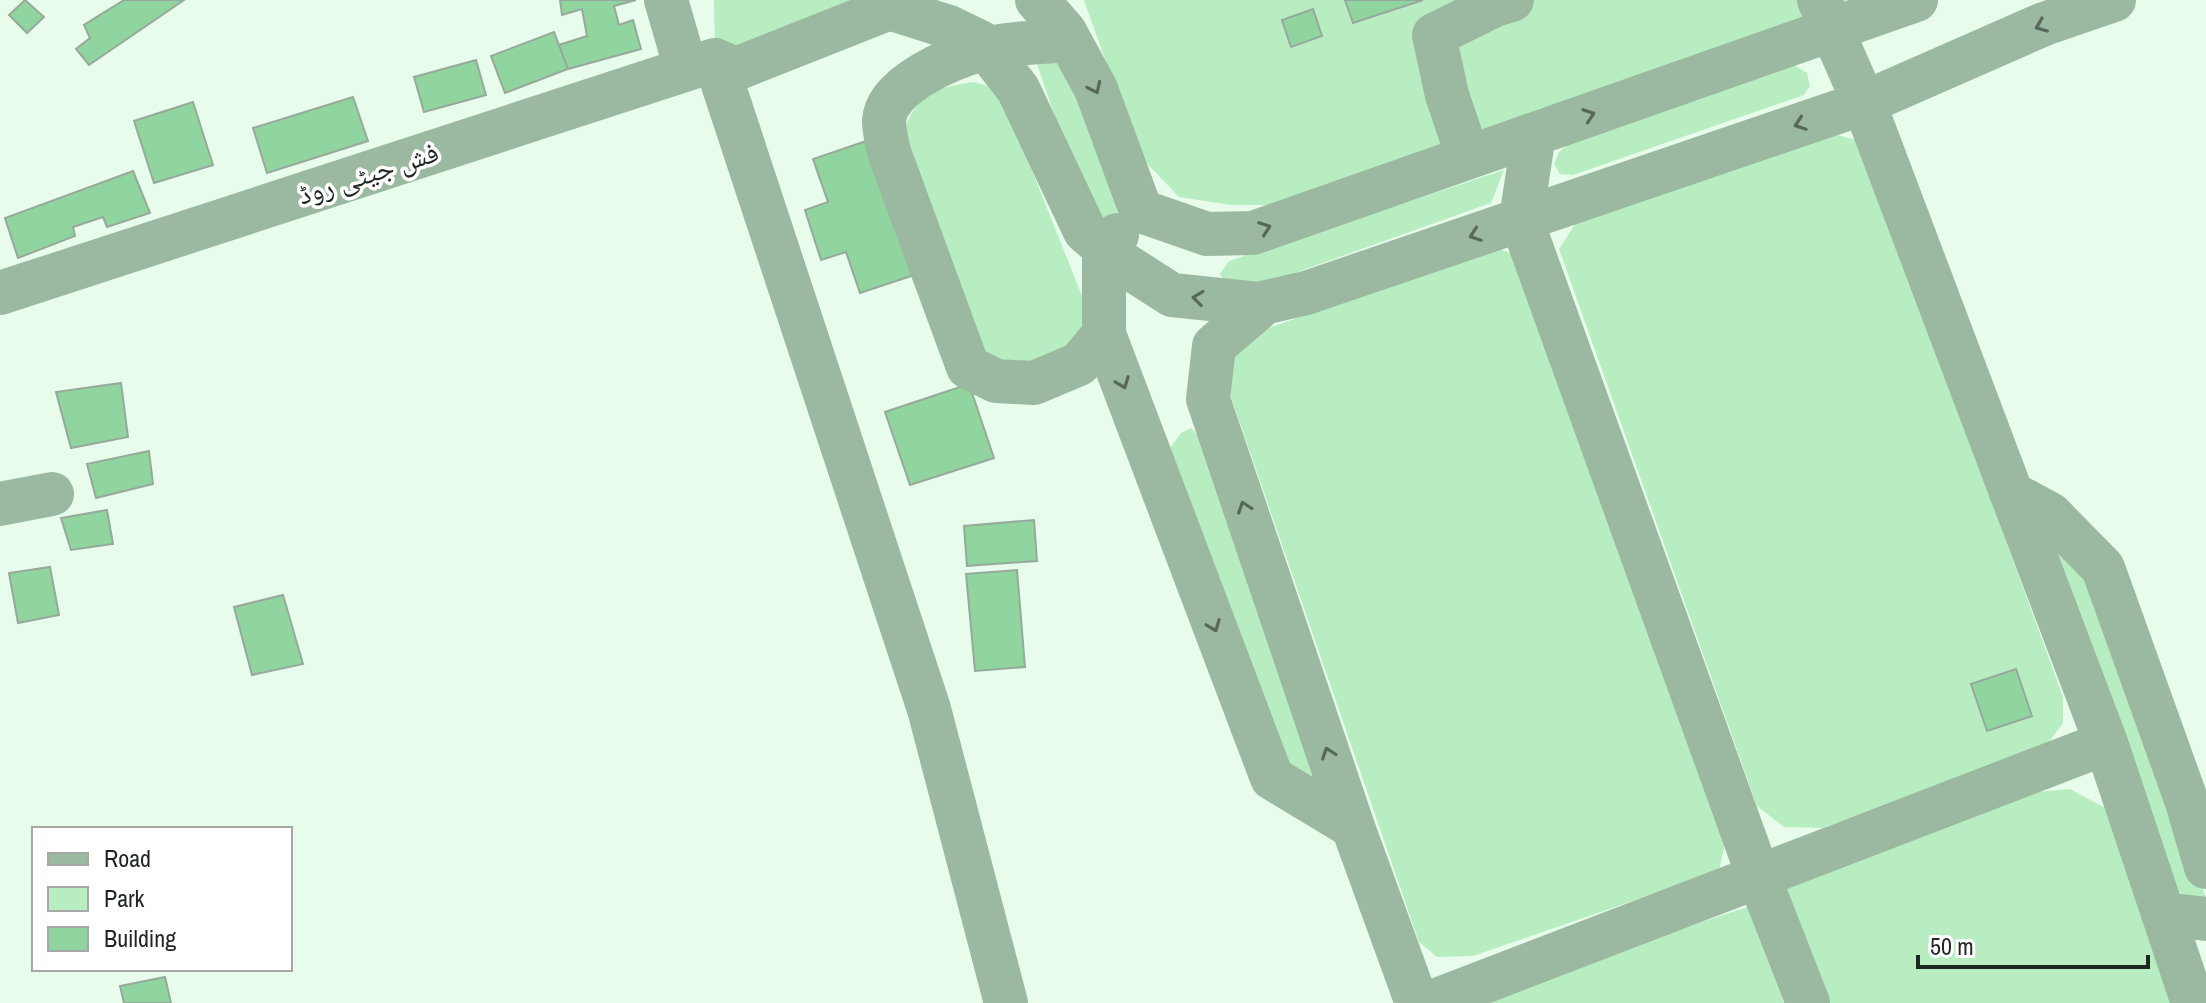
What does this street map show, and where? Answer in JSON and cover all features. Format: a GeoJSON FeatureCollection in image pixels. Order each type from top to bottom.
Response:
{"type":"FeatureCollection","features":[{"type":"Feature","properties":{"kind":"street"},"geometry":{"type":"LineString","coordinates":[[666,0],[713,66],[929,709],[1006,1003]]}},
{"type":"Feature","properties":{"kind":"street"},"geometry":{"type":"LineString","coordinates":[[1037,0],[1069,40],[1096,89],[1141,211]]}},
{"type":"Feature","properties":{"kind":"street"},"geometry":{"type":"LineString","coordinates":[[1468,157],[1447,95],[1434,35],[1512,0]]}},
{"type":"Feature","properties":{"kind":"street"},"geometry":{"type":"LineString","coordinates":[[1141,211],[1207,234],[1253,233],[1534,134],[1825,15],[1916,0]]}},
{"type":"Feature","properties":{"kind":"street"},"geometry":{"type":"LineString","coordinates":[[899,4],[982,43],[1018,89],[1085,231],[1122,263],[1172,295],[1264,303],[1306,293],[1864,103],[2044,24],[2114,0]]}},
{"type":"Feature","properties":{"kind":"street","name":"فش جیٹی روڈ"},"geometry":{"type":"LineString","coordinates":[[0,293],[899,4]]}},
{"type":"Feature","properties":{"kind":"street"},"geometry":{"type":"LineString","coordinates":[[1825,15],[1864,103],[2106,743],[2193,1003]]}},
{"type":"Feature","properties":{"kind":"street"},"geometry":{"type":"LineString","coordinates":[[1069,40],[986,48],[944,63],[892,99],[884,120],[889,152],[968,367],[996,381],[1034,383],[1079,364],[1104,334]]}},
{"type":"Feature","properties":{"kind":"street"},"geometry":{"type":"LineString","coordinates":[[1534,134],[1521,219],[1758,875],[1808,1003]]}},
{"type":"Feature","properties":{"kind":"street"},"geometry":{"type":"LineString","coordinates":[[1141,211],[1104,248],[1104,334],[1272,778],[1353,827]]}},
{"type":"Feature","properties":{"kind":"street"},"geometry":{"type":"LineString","coordinates":[[1264,303],[1214,346],[1208,399],[1353,827],[1417,1003]]}},
{"type":"Feature","properties":{"kind":"street"},"geometry":{"type":"LineString","coordinates":[[2011,493],[2050,514],[2103,568],[2187,802],[2206,867]]}},
{"type":"Feature","properties":{"kind":"street"},"geometry":{"type":"LineString","coordinates":[[0,504],[52,494]]}},
{"type":"Feature","properties":{"kind":"street"},"geometry":{"type":"LineString","coordinates":[[1429,1003],[2106,743]]}},
{"type":"Feature","properties":{"kind":"street"},"geometry":{"type":"LineString","coordinates":[[2163,914],[2206,919]]}},
{"type":"Feature","properties":{"kind":"green space"},"geometry":{"type":"Polygon","coordinates":[[[714,0],[862,0],[715,60],[714,0]]]}},
{"type":"Feature","properties":{"kind":"green space"},"geometry":{"type":"Polygon","coordinates":[[[1084,0],[1868,0],[1278,205],[1231,205],[1179,197],[1139,155],[1084,0]]]}},
{"type":"Feature","properties":{"kind":"green space"},"geometry":{"type":"Polygon","coordinates":[[[1035,58],[1067,58],[1118,207],[1116,219],[1090,219],[1035,58]]]}},
{"type":"Feature","properties":{"kind":"green space"},"geometry":{"type":"Polygon","coordinates":[[[1792,64],[1807,73],[1810,86],[1804,95],[1573,175],[1560,174],[1554,164],[1559,152],[1567,145],[1792,64]]]}},
{"type":"Feature","properties":{"kind":"green space"},"geometry":{"type":"Polygon","coordinates":[[[974,82],[1000,90],[1082,296],[1084,319],[1081,341],[1024,372],[980,353],[903,133],[914,109],[929,95],[948,87],[974,82]]]}},
{"type":"Feature","properties":{"kind":"green space"},"geometry":{"type":"Polygon","coordinates":[[[1826,132],[1860,141],[2063,697],[2063,723],[2045,747],[1822,828],[1784,827],[1757,806],[1559,249],[1585,209],[1826,132]]]}},
{"type":"Feature","properties":{"kind":"green space"},"geometry":{"type":"Polygon","coordinates":[[[1504,170],[1491,203],[1244,291],[1229,287],[1220,274],[1229,261],[1504,170]]]}},
{"type":"Feature","properties":{"kind":"green space"},"geometry":{"type":"Polygon","coordinates":[[[1497,248],[1512,254],[1726,838],[1719,871],[1473,956],[1437,957],[1419,942],[1231,397],[1224,368],[1243,337],[1497,248]]]}},
{"type":"Feature","properties":{"kind":"green space"},"geometry":{"type":"Polygon","coordinates":[[[1191,428],[1203,442],[1316,779],[1290,777],[1170,448],[1181,433],[1191,428]]]}},
{"type":"Feature","properties":{"kind":"green space"},"geometry":{"type":"Polygon","coordinates":[[[2042,524],[2097,575],[2206,898],[2187,897],[2167,885],[2042,524]]]}},
{"type":"Feature","properties":{"kind":"green space"},"geometry":{"type":"Polygon","coordinates":[[[2070,789],[2107,809],[2173,1003],[1827,1003],[1784,889],[2037,792],[2070,789]]]}},
{"type":"Feature","properties":{"kind":"green space"},"geometry":{"type":"Polygon","coordinates":[[[1747,907],[1784,1003],[1462,1003],[1747,907]]]}},
{"type":"Feature","properties":{"kind":"building"},"geometry":{"type":"Polygon","coordinates":[[[25,0],[44,17],[27,33],[9,15],[25,0]]]}},
{"type":"Feature","properties":{"kind":"building"},"geometry":{"type":"Polygon","coordinates":[[[124,0],[184,0],[89,65],[76,49],[90,38],[84,25],[124,0]]]}},
{"type":"Feature","properties":{"kind":"building"},"geometry":{"type":"Polygon","coordinates":[[[560,0],[636,0],[614,6],[619,25],[633,20],[641,49],[568,69],[559,45],[587,36],[582,9],[562,15],[560,0]]]}},
{"type":"Feature","properties":{"kind":"building"},"geometry":{"type":"Polygon","coordinates":[[[1345,0],[1423,0],[1353,23],[1345,0]]]}},
{"type":"Feature","properties":{"kind":"building"},"geometry":{"type":"Polygon","coordinates":[[[1313,9],[1322,36],[1291,47],[1282,20],[1313,9]]]}},
{"type":"Feature","properties":{"kind":"building"},"geometry":{"type":"Polygon","coordinates":[[[554,32],[568,69],[505,93],[491,56],[554,32]]]}},
{"type":"Feature","properties":{"kind":"building"},"geometry":{"type":"Polygon","coordinates":[[[476,60],[486,95],[424,112],[414,77],[476,60]]]}},
{"type":"Feature","properties":{"kind":"building"},"geometry":{"type":"Polygon","coordinates":[[[353,97],[368,141],[267,173],[253,128],[353,97]]]}},
{"type":"Feature","properties":{"kind":"building"},"geometry":{"type":"Polygon","coordinates":[[[193,102],[213,165],[154,183],[134,121],[193,102]]]}},
{"type":"Feature","properties":{"kind":"building"},"geometry":{"type":"Polygon","coordinates":[[[869,140],[914,275],[860,293],[846,252],[821,260],[805,210],[828,202],[813,159],[869,140]]]}},
{"type":"Feature","properties":{"kind":"building"},"geometry":{"type":"Polygon","coordinates":[[[133,171],[150,213],[107,227],[103,217],[73,227],[75,236],[18,258],[5,218],[133,171]]]}},
{"type":"Feature","properties":{"kind":"building"},"geometry":{"type":"Polygon","coordinates":[[[121,383],[128,437],[71,448],[56,392],[121,383]]]}},
{"type":"Feature","properties":{"kind":"building"},"geometry":{"type":"Polygon","coordinates":[[[969,384],[994,458],[910,485],[885,412],[969,384]]]}},
{"type":"Feature","properties":{"kind":"building"},"geometry":{"type":"Polygon","coordinates":[[[149,451],[153,484],[96,498],[87,464],[149,451]]]}},
{"type":"Feature","properties":{"kind":"building"},"geometry":{"type":"Polygon","coordinates":[[[107,510],[113,544],[71,550],[61,518],[107,510]]]}},
{"type":"Feature","properties":{"kind":"building"},"geometry":{"type":"Polygon","coordinates":[[[1034,520],[1037,561],[967,566],[964,526],[1034,520]]]}},
{"type":"Feature","properties":{"kind":"building"},"geometry":{"type":"Polygon","coordinates":[[[50,567],[59,615],[18,623],[9,573],[50,567]]]}},
{"type":"Feature","properties":{"kind":"building"},"geometry":{"type":"Polygon","coordinates":[[[1017,570],[1025,667],[975,671],[966,574],[1017,570]]]}},
{"type":"Feature","properties":{"kind":"building"},"geometry":{"type":"Polygon","coordinates":[[[283,595],[303,664],[252,675],[234,607],[283,595]]]}},
{"type":"Feature","properties":{"kind":"building"},"geometry":{"type":"Polygon","coordinates":[[[2016,669],[2032,716],[1987,731],[1971,684],[2016,669]]]}},
{"type":"Feature","properties":{"kind":"building"},"geometry":{"type":"Polygon","coordinates":[[[165,977],[171,1003],[124,1003],[120,986],[165,977]]]}}]}
